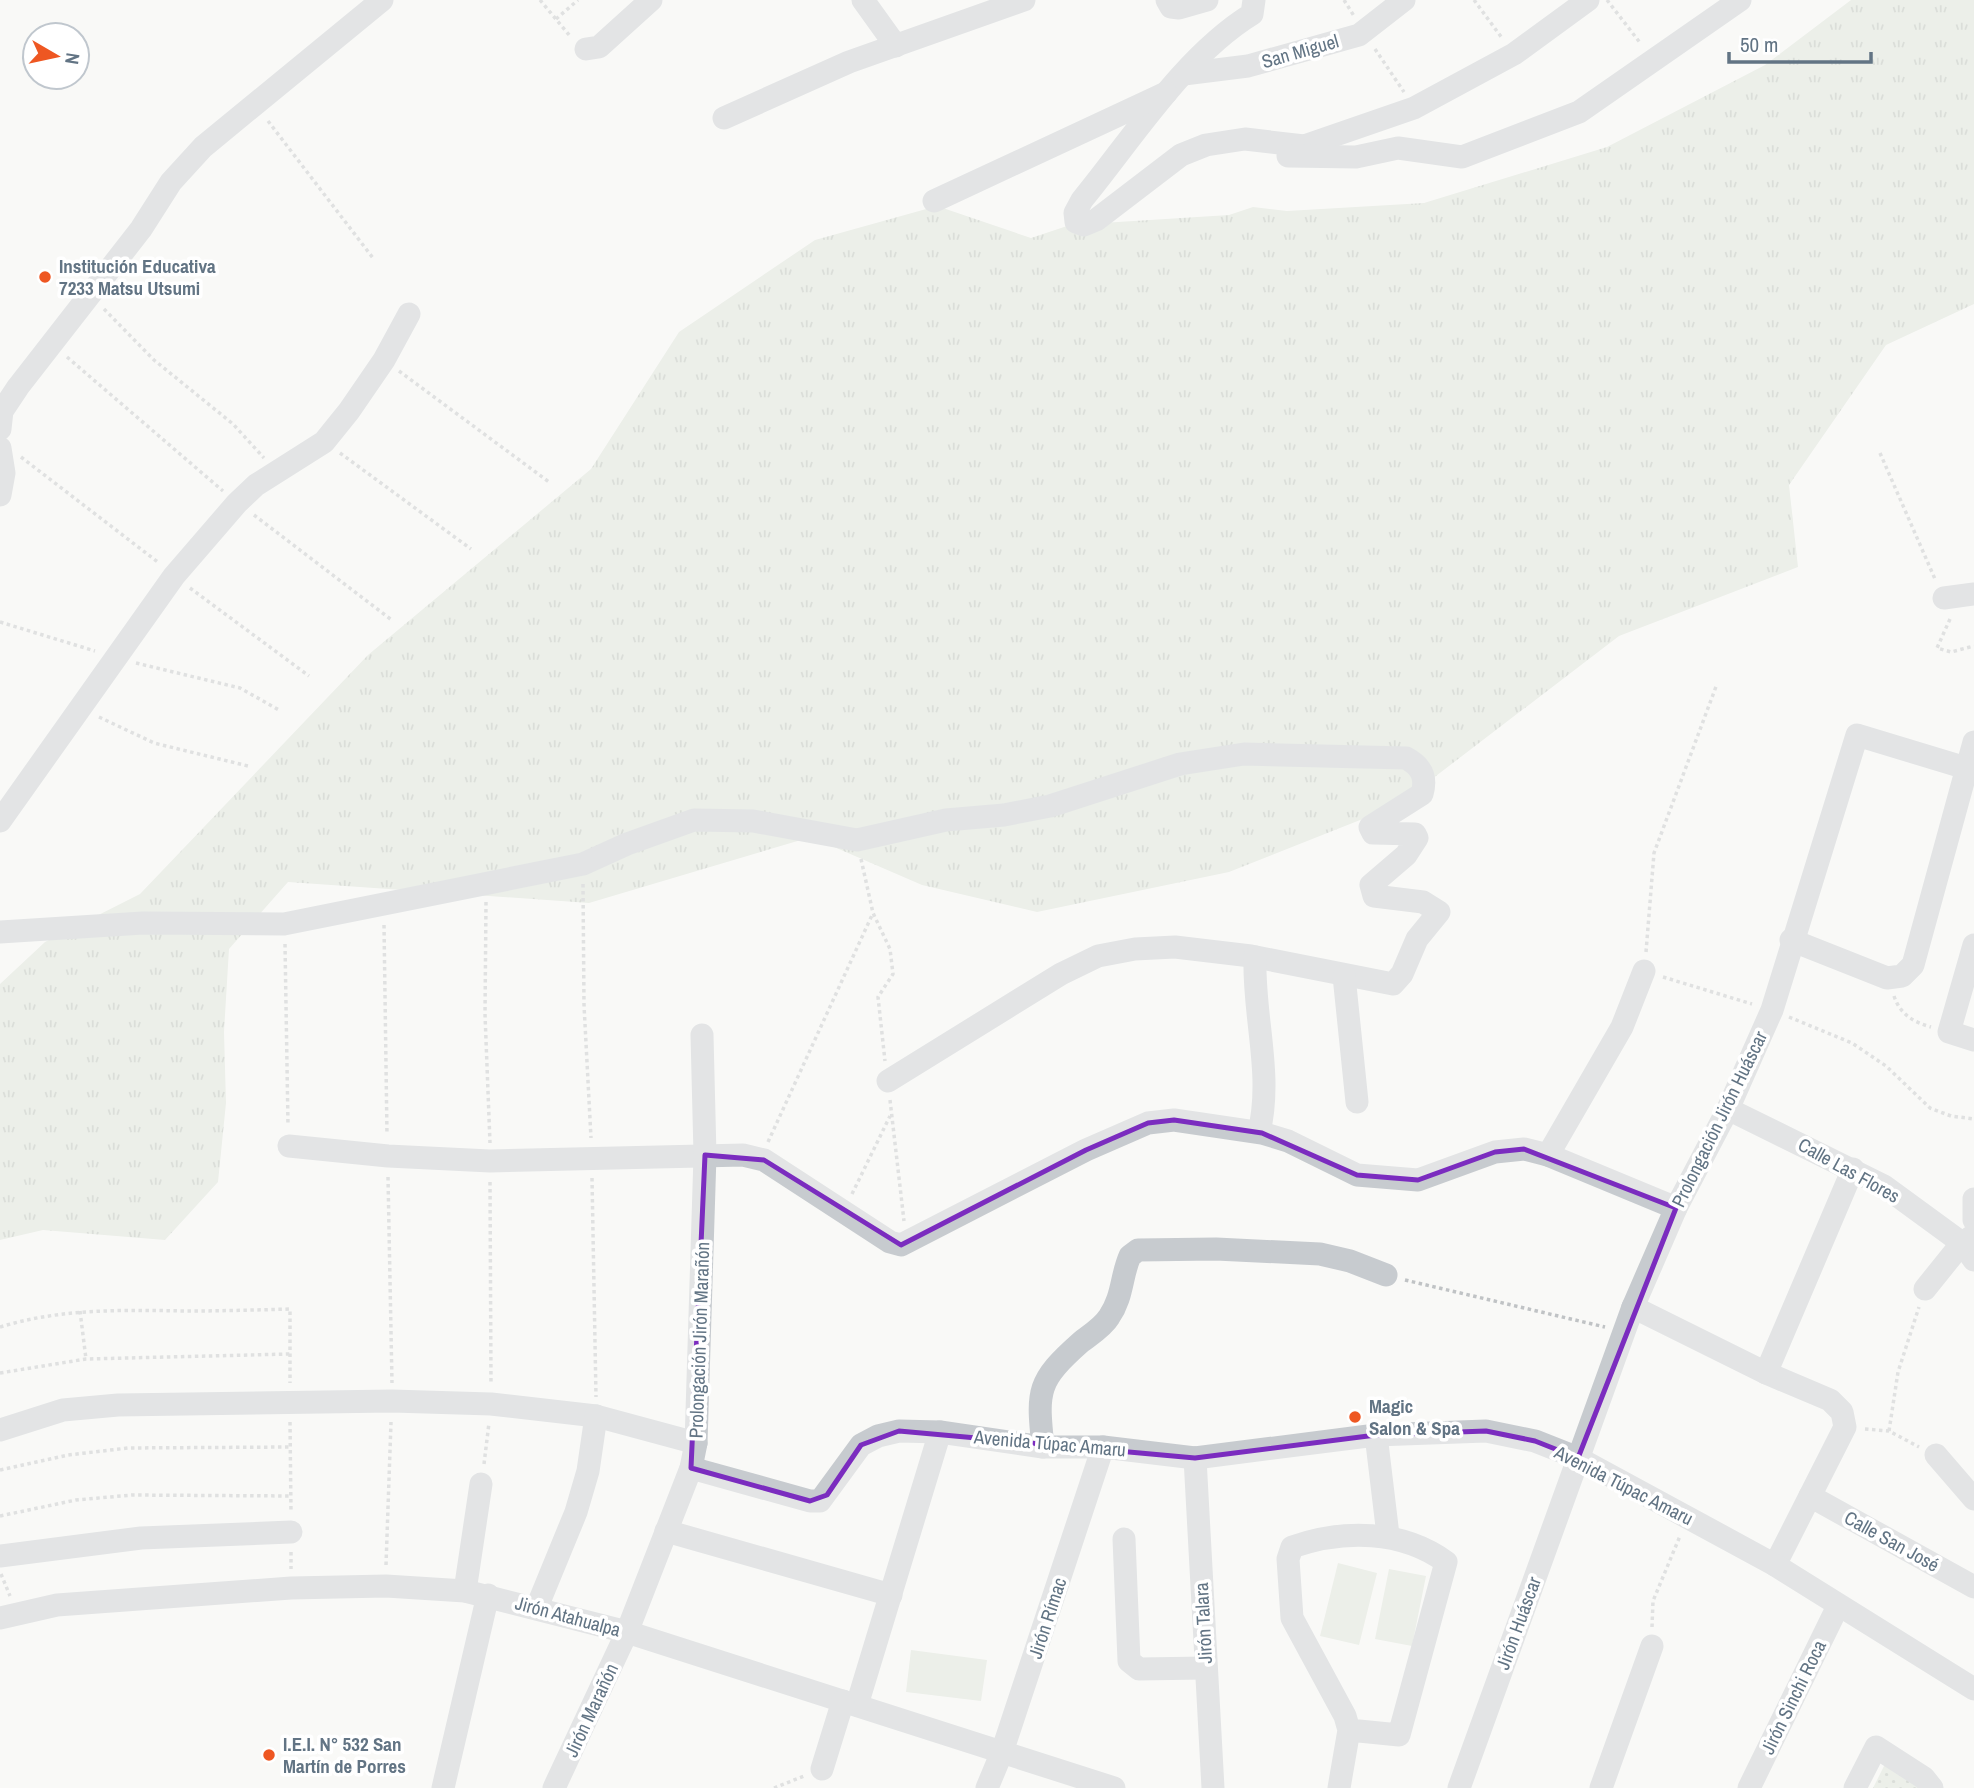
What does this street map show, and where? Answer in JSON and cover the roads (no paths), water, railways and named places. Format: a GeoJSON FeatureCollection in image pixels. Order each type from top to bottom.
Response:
{"type":"FeatureCollection","features":[{"type":"Feature","properties":{"kind":"street"},"geometry":{"type":"LineString","coordinates":[[0,495],[4,473],[2,411],[172,182],[203,147],[256,101],[382,0]]}},
{"type":"Feature","properties":{"kind":"street"},"geometry":{"type":"LineString","coordinates":[[586,49],[599,47],[651,0]]}},
{"type":"Feature","properties":{"kind":"street"},"geometry":{"type":"LineString","coordinates":[[863,0],[896,46]]}},
{"type":"Feature","properties":{"kind":"street"},"geometry":{"type":"LineString","coordinates":[[724,118],[849,62],[1024,0]]}},
{"type":"Feature","properties":{"kind":"street"},"geometry":{"type":"LineString","coordinates":[[1167,0],[1171,7],[1179,8],[1207,0]]}},
{"type":"Feature","properties":{"kind":"street"},"geometry":{"type":"LineString","coordinates":[[1254,0],[1252,14],[1231,27],[1177,82],[1082,200],[1075,213],[1076,222],[1084,225],[1096,220],[1181,155],[1206,145],[1245,139],[1304,146],[1414,108],[1514,54],[1587,0]]}},
{"type":"Feature","properties":{"kind":"street","name":"San Miguel"},"geometry":{"type":"LineString","coordinates":[[1177,82],[1248,66],[1364,31],[1404,0]]}},
{"type":"Feature","properties":{"kind":"street"},"geometry":{"type":"LineString","coordinates":[[1270,141],[1288,156],[1297,158],[1356,157],[1398,148],[1462,157],[1579,112],[1740,0]]}},
{"type":"Feature","properties":{"kind":"street"},"geometry":{"type":"LineString","coordinates":[[933,201],[1177,82]]}},
{"type":"Feature","properties":{"kind":"street"},"geometry":{"type":"LineString","coordinates":[[0,821],[27,779],[174,576],[237,503],[270,476],[324,442],[384,360],[409,314]]}},
{"type":"Feature","properties":{"kind":"street","name":"Prolongación Jirón Huáscar"},"geometry":{"type":"LineString","coordinates":[[1578,1458],[1633,1307],[1675,1208],[1728,1109],[1772,1010],[1791,940],[1857,735],[1966,768]]}},
{"type":"Feature","properties":{"kind":"street"},"geometry":{"type":"LineString","coordinates":[[1791,940],[1887,978],[1902,976],[1913,965],[1974,742]]}},
{"type":"Feature","properties":{"kind":"street"},"geometry":{"type":"LineString","coordinates":[[0,932],[144,923],[284,924],[583,864],[627,844],[694,820],[753,821],[857,840],[946,820],[1004,815],[1050,806],[1180,764],[1244,754],[1406,758],[1416,763],[1423,773],[1425,784],[1422,794],[1370,827],[1373,833],[1415,834],[1416,844],[1371,885],[1370,891],[1374,896],[1423,902],[1439,912],[1417,939],[1402,974],[1393,984],[1255,957],[1175,947],[1135,949],[1098,956],[1061,974],[888,1081]]}},
{"type":"Feature","properties":{"kind":"street"},"geometry":{"type":"LineString","coordinates":[[1974,945],[1949,1032],[1974,1040]]}},
{"type":"Feature","properties":{"kind":"street"},"geometry":{"type":"LineString","coordinates":[[1255,957],[1254,993],[1266,1080],[1265,1106],[1259,1132]]}},
{"type":"Feature","properties":{"kind":"street"},"geometry":{"type":"LineString","coordinates":[[1548,1155],[1622,1027],[1644,971]]}},
{"type":"Feature","properties":{"kind":"street"},"geometry":{"type":"LineString","coordinates":[[1344,976],[1357,1102]]}},
{"type":"Feature","properties":{"kind":"street","name":"Prolongación Jirón Marañón"},"geometry":{"type":"LineString","coordinates":[[628,1632],[691,1468],[696,1443],[705,1155],[702,1035]]}},
{"type":"Feature","properties":{"kind":"street","name":"Calle Las Flores"},"geometry":{"type":"LineString","coordinates":[[1728,1109],[1853,1168],[1884,1186],[1970,1246]]}},
{"type":"Feature","properties":{"kind":"street"},"geometry":{"type":"LineString","coordinates":[[289,1146],[388,1156],[592,1160],[743,1155],[760,1159],[890,1242],[906,1244],[1086,1150],[1147,1123],[1174,1120],[1259,1132],[1288,1141],[1357,1175],[1418,1180],[1495,1152],[1524,1149],[1548,1155],[1675,1208]]}},
{"type":"Feature","properties":{"kind":"street"},"geometry":{"type":"LineString","coordinates":[[1766,1373],[1853,1168]]}},
{"type":"Feature","properties":{"kind":"street"},"geometry":{"type":"LineString","coordinates":[[1974,1199],[1974,1220]]}},
{"type":"Feature","properties":{"kind":"street"},"geometry":{"type":"LineString","coordinates":[[1925,1289],[1970,1246]]}},
{"type":"Feature","properties":{"kind":"street"},"geometry":{"type":"LineString","coordinates":[[1043,1447],[1039,1407],[1043,1384],[1053,1367],[1108,1318],[1123,1292],[1130,1256],[1138,1250],[1216,1249],[1320,1254],[1349,1261],[1386,1275]]}},
{"type":"Feature","properties":{"kind":"street"},"geometry":{"type":"LineString","coordinates":[[1633,1307],[1766,1373],[1830,1400],[1842,1412],[1845,1427],[1775,1565]]}},
{"type":"Feature","properties":{"kind":"street"},"geometry":{"type":"LineString","coordinates":[[0,1430],[62,1410],[118,1405],[392,1401],[491,1404],[596,1416],[696,1443]]}},
{"type":"Feature","properties":{"kind":"street"},"geometry":{"type":"LineString","coordinates":[[537,1606],[576,1512],[588,1471],[596,1416]]}},
{"type":"Feature","properties":{"kind":"street","name":"Avenida Túpac Amaru"},"geometry":{"type":"LineString","coordinates":[[691,1468],[810,1502],[820,1501],[862,1445],[878,1436],[899,1431],[940,1432],[1043,1447],[1104,1447],[1195,1458],[1376,1435],[1486,1431],[1535,1441],[1578,1458],[1775,1565],[1974,1689]]}},
{"type":"Feature","properties":{"kind":"street"},"geometry":{"type":"LineString","coordinates":[[822,1769],[891,1595],[940,1432]]}},
{"type":"Feature","properties":{"kind":"street"},"geometry":{"type":"LineString","coordinates":[[1376,1435],[1388,1535]]}},
{"type":"Feature","properties":{"kind":"street","name":"Jirón Rímac"},"geometry":{"type":"LineString","coordinates":[[987,1788],[1002,1752],[1104,1447]]}},
{"type":"Feature","properties":{"kind":"street"},"geometry":{"type":"LineString","coordinates":[[1936,1455],[1974,1499]]}},
{"type":"Feature","properties":{"kind":"street","name":"Jirón Talara"},"geometry":{"type":"LineString","coordinates":[[1195,1458],[1213,1788]]}},
{"type":"Feature","properties":{"kind":"street","name":"Jirón Huáscar"},"geometry":{"type":"LineString","coordinates":[[1459,1788],[1578,1458]]}},
{"type":"Feature","properties":{"kind":"street"},"geometry":{"type":"LineString","coordinates":[[465,1591],[481,1484]]}},
{"type":"Feature","properties":{"kind":"street","name":"Calle San José"},"geometry":{"type":"LineString","coordinates":[[1810,1496],[1974,1587]]}},
{"type":"Feature","properties":{"kind":"street"},"geometry":{"type":"LineString","coordinates":[[666,1531],[891,1595]]}},
{"type":"Feature","properties":{"kind":"street"},"geometry":{"type":"LineString","coordinates":[[0,1556],[141,1538],[291,1532]]}},
{"type":"Feature","properties":{"kind":"street"},"geometry":{"type":"LineString","coordinates":[[1339,1788],[1349,1730],[1345,1716],[1292,1619],[1288,1559],[1292,1547],[1309,1541],[1388,1535],[1435,1554],[1447,1562],[1399,1735],[1349,1730]]}},
{"type":"Feature","properties":{"kind":"street"},"geometry":{"type":"LineString","coordinates":[[1124,1539],[1129,1661],[1139,1669],[1205,1668]]}},
{"type":"Feature","properties":{"kind":"street","name":"Jirón Atahualpa"},"geometry":{"type":"LineString","coordinates":[[0,1618],[58,1605],[291,1588],[386,1586],[465,1591],[537,1606],[628,1632],[1110,1788]]}},
{"type":"Feature","properties":{"kind":"street"},"geometry":{"type":"LineString","coordinates":[[443,1788],[488,1595]]}},
{"type":"Feature","properties":{"kind":"street","name":"Jirón Sinchi Roca"},"geometry":{"type":"LineString","coordinates":[[1749,1788],[1838,1606]]}},
{"type":"Feature","properties":{"kind":"street","name":"Jirón Marañón"},"geometry":{"type":"LineString","coordinates":[[554,1788],[628,1632]]}},
{"type":"Feature","properties":{"kind":"street"},"geometry":{"type":"LineString","coordinates":[[1601,1788],[1652,1646]]}},
{"type":"Feature","properties":{"kind":"street"},"geometry":{"type":"LineString","coordinates":[[1855,1788],[1876,1747],[1924,1778],[1932,1788]]}},
{"type":"Feature","properties":{"kind":"place","name":"Institución Educativa 7233 Matsu Utsumi"},"geometry":{"type":"Point","coordinates":[45,277]}},
{"type":"Feature","properties":{"kind":"place","name":"Magic Salon & Spa"},"geometry":{"type":"Point","coordinates":[1355,1417]}},
{"type":"Feature","properties":{"kind":"place","name":"I.E.I. N° 532 San Martín de Porres"},"geometry":{"type":"Point","coordinates":[269,1755]}}]}
